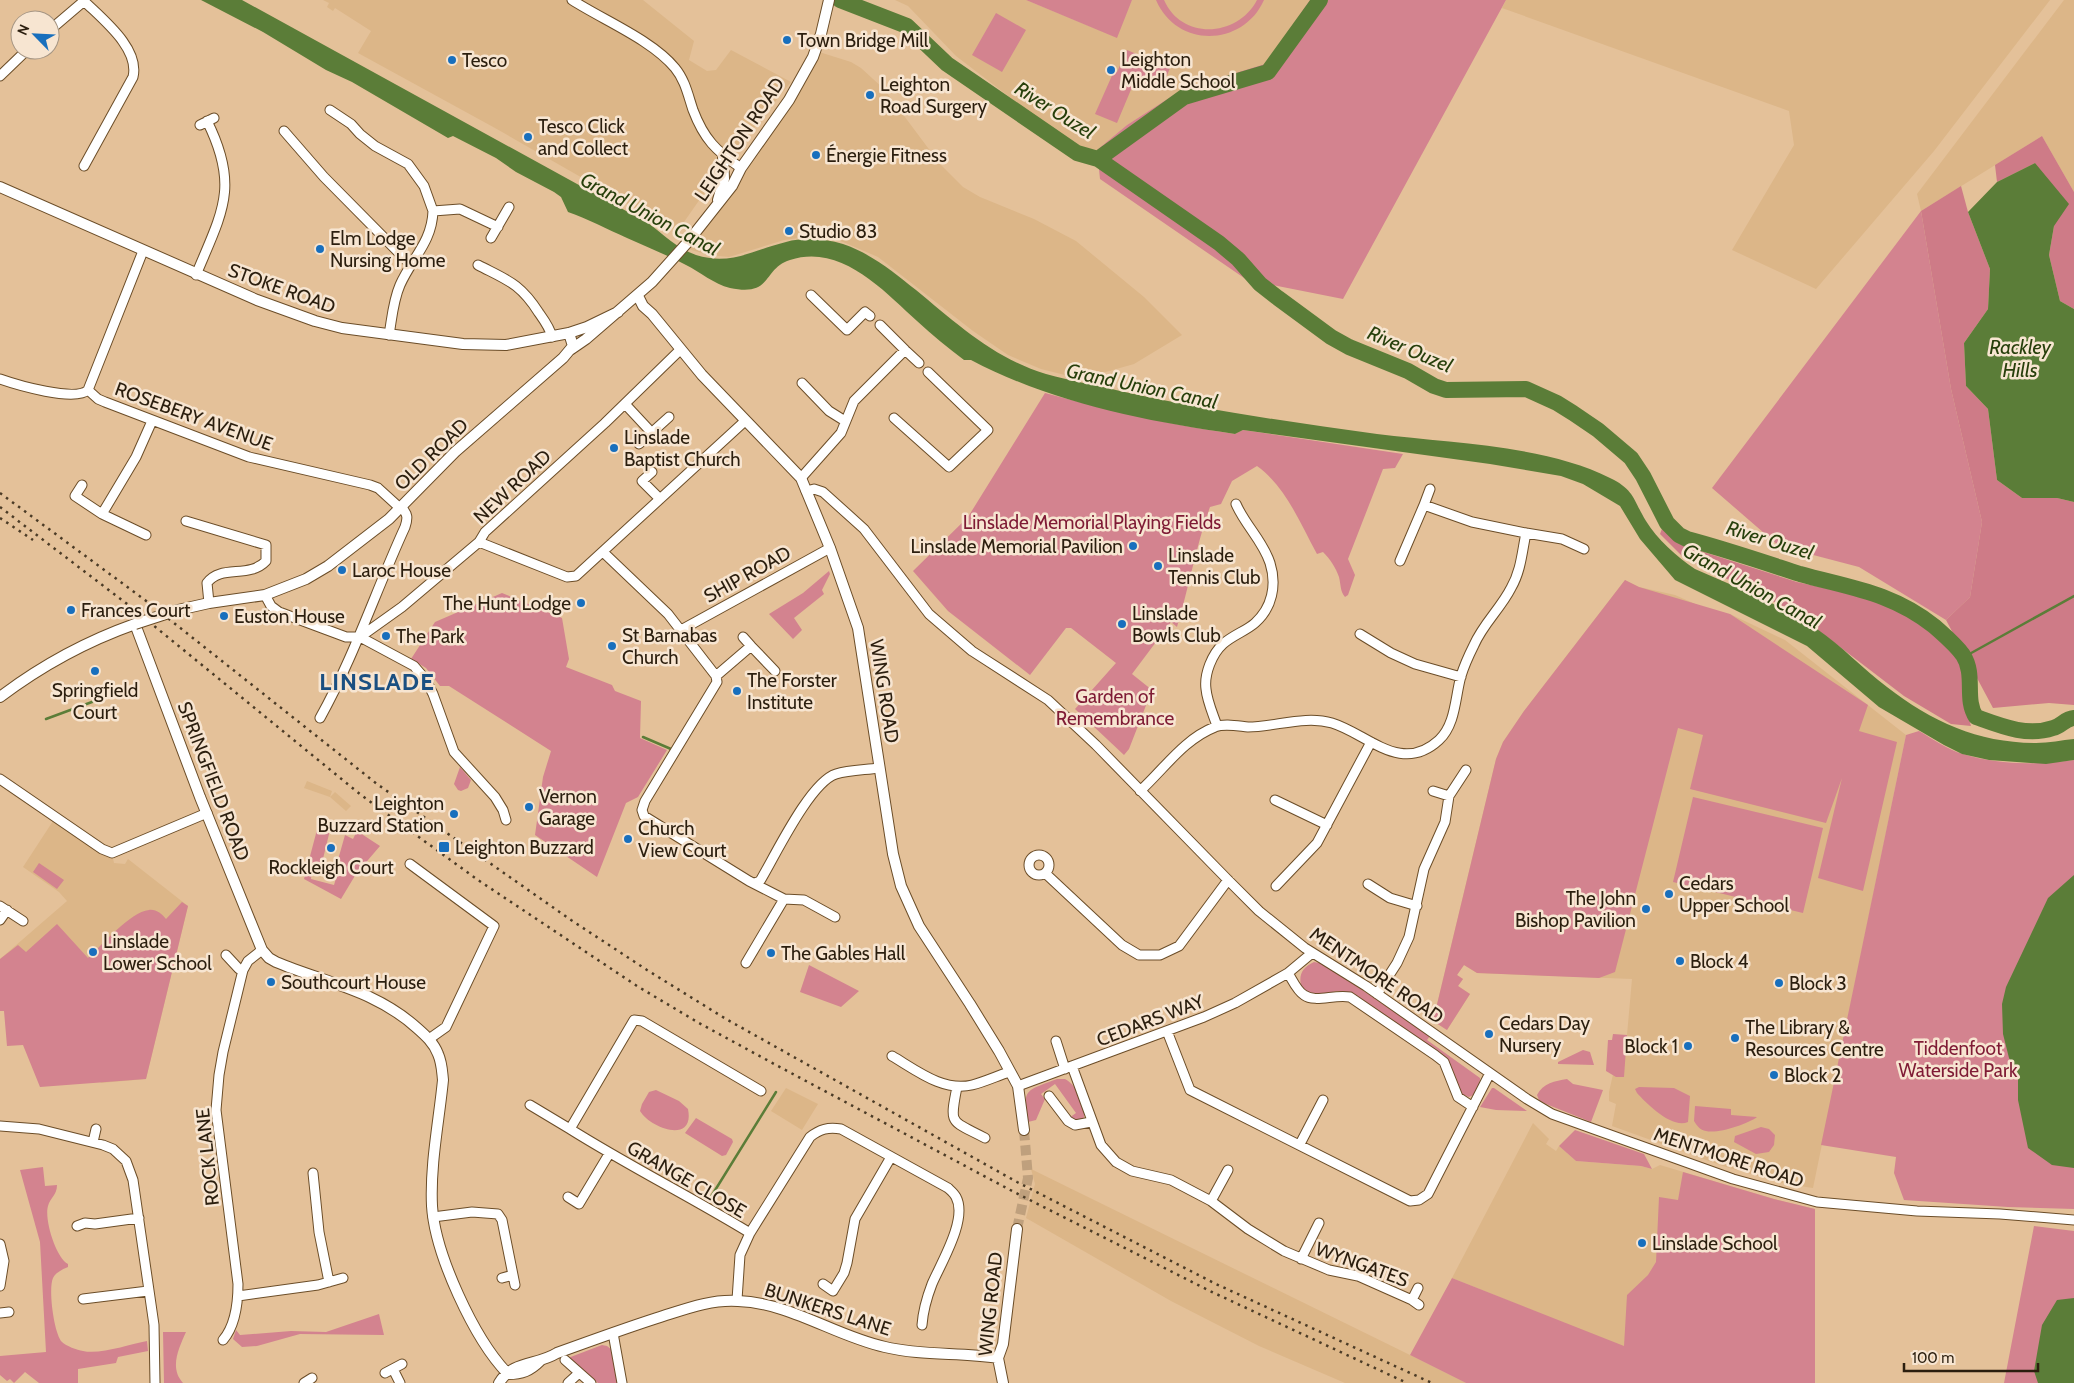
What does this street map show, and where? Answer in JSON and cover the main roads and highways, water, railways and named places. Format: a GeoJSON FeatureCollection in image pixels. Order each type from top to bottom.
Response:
{"type":"FeatureCollection","features":[{"type":"Feature","properties":{"kind":"water"},"geometry":{"type":"Polygon","coordinates":[[[201,0],[242,0],[648,223],[677,245],[696,255],[720,259],[731,258],[793,240],[807,239],[829,241],[854,248],[890,270],[993,350],[1046,374],[1152,398],[1216,410],[1377,434],[1496,447],[1557,458],[1585,467],[1618,482],[1629,491],[1646,521],[1656,534],[1674,553],[1688,564],[1803,620],[1835,643],[1887,687],[1921,711],[1957,728],[1995,739],[2046,743],[2074,739],[2074,760],[2046,764],[1989,760],[1962,754],[1944,745],[1879,707],[1807,646],[1675,580],[1640,539],[1620,506],[1583,484],[1561,476],[1490,464],[1243,430],[1235,434],[1201,429],[1133,416],[1067,399],[1002,375],[971,360],[964,360],[876,284],[844,264],[827,258],[809,257],[790,260],[781,264],[766,281],[754,289],[744,290],[724,286],[672,258],[568,212],[561,197],[516,172],[496,158],[453,136],[448,138],[352,82],[326,70],[263,32],[201,0]]]}},
{"type":"Feature","properties":{"kind":"water","name":"Rackley Hills"},"geometry":{"type":"Polygon","coordinates":[[[2035,163],[2069,204],[2054,226],[2049,255],[2060,301],[2074,309],[2074,502],[2057,498],[2022,498],[1997,480],[1988,409],[1966,386],[1964,343],[1988,309],[1990,269],[1968,212],[1997,182],[2035,163]]]}},
{"type":"Feature","properties":{"kind":"water"},"geometry":{"type":"Polygon","coordinates":[[[2074,875],[2074,1168],[2052,1165],[2028,1148],[2018,1100],[2018,1074],[2009,1058],[2003,1034],[2002,1004],[2006,987],[2048,898],[2074,875]]]}},
{"type":"Feature","properties":{"kind":"water"},"geometry":{"type":"Polygon","coordinates":[[[2074,1298],[2074,1383],[2038,1383],[2034,1371],[2042,1325],[2057,1300],[2074,1298]]]}},
{"type":"Feature","properties":{"kind":"waterway","name":"River Ouzel"},"geometry":{"type":"LineString","coordinates":[[840,0],[907,26],[947,64],[1077,153],[1098,159],[1219,243],[1238,259],[1260,284],[1331,337],[1349,347],[1408,371],[1434,386],[1446,390],[1526,389],[1557,403],[1598,430],[1631,458],[1643,476],[1667,523],[1679,535],[1800,574],[1870,592],[1886,598],[1918,615],[1942,633],[1963,655],[1969,671],[1971,703],[1976,717],[2024,731],[2056,727],[2074,718]]}},
{"type":"Feature","properties":{"kind":"waterway"},"geometry":{"type":"LineString","coordinates":[[1098,159],[1184,97],[1268,72],[1320,0]]}},
{"type":"Feature","properties":{"kind":"waterway"},"geometry":{"type":"LineString","coordinates":[[1964,657],[2074,596]]}},
{"type":"Feature","properties":{"kind":"waterway"},"geometry":{"type":"LineString","coordinates":[[46,719],[127,689]]}},
{"type":"Feature","properties":{"kind":"waterway"},"geometry":{"type":"LineString","coordinates":[[643,737],[671,749]]}},
{"type":"Feature","properties":{"kind":"waterway"},"geometry":{"type":"LineString","coordinates":[[709,1200],[776,1092]]}},
{"type":"Feature","properties":{"kind":"tunnel"},"geometry":{"type":"LineString","coordinates":[[1017,1229],[1028,1178],[1024,1130]]}},
{"type":"Feature","properties":{"kind":"railway"},"geometry":{"type":"LineString","coordinates":[[0,493],[145,600],[377,784],[571,920],[647,970],[726,1019],[1017,1182],[1216,1284],[1432,1383]]}},
{"type":"Feature","properties":{"kind":"railway"},"geometry":{"type":"LineString","coordinates":[[0,507],[131,607],[361,795],[478,880],[637,986],[699,1023],[1014,1192],[1212,1292],[1407,1383]]}},
{"type":"Feature","properties":{"kind":"railway"},"geometry":{"type":"LineString","coordinates":[[0,518],[33,540]]}},
{"type":"Feature","properties":{"kind":"place","name":"Town Bridge Mill"},"geometry":{"type":"Point","coordinates":[787,40]}},
{"type":"Feature","properties":{"kind":"place","name":"Tesco"},"geometry":{"type":"Point","coordinates":[452,60]}},
{"type":"Feature","properties":{"kind":"place","name":"Leighton Middle School"},"geometry":{"type":"Point","coordinates":[1111,70]}},
{"type":"Feature","properties":{"kind":"place","name":"Leighton Road Surgery"},"geometry":{"type":"Point","coordinates":[870,95]}},
{"type":"Feature","properties":{"kind":"place","name":"Tesco Click and Collect"},"geometry":{"type":"Point","coordinates":[528,137]}},
{"type":"Feature","properties":{"kind":"place","name":"Énergie Fitness"},"geometry":{"type":"Point","coordinates":[816,155]}},
{"type":"Feature","properties":{"kind":"place","name":"Studio 83"},"geometry":{"type":"Point","coordinates":[789,231]}},
{"type":"Feature","properties":{"kind":"place","name":"Elm Lodge Nursing Home"},"geometry":{"type":"Point","coordinates":[320,249]}},
{"type":"Feature","properties":{"kind":"place","name":"Linslade Baptist Church"},"geometry":{"type":"Point","coordinates":[614,448]}},
{"type":"Feature","properties":{"kind":"place","name":"Linslade Memorial Pavilion"},"geometry":{"type":"Point","coordinates":[1133,546]}},
{"type":"Feature","properties":{"kind":"place","name":"Linslade Tennis Club"},"geometry":{"type":"Point","coordinates":[1158,566]}},
{"type":"Feature","properties":{"kind":"place","name":"Laroc House"},"geometry":{"type":"Point","coordinates":[342,570]}},
{"type":"Feature","properties":{"kind":"place","name":"The Hunt Lodge"},"geometry":{"type":"Point","coordinates":[581,603]}},
{"type":"Feature","properties":{"kind":"place","name":"Frances Court"},"geometry":{"type":"Point","coordinates":[71,610]}},
{"type":"Feature","properties":{"kind":"place","name":"Euston House"},"geometry":{"type":"Point","coordinates":[224,616]}},
{"type":"Feature","properties":{"kind":"place","name":"Linslade Bowls Club"},"geometry":{"type":"Point","coordinates":[1122,624]}},
{"type":"Feature","properties":{"kind":"place","name":"The Park"},"geometry":{"type":"Point","coordinates":[386,636]}},
{"type":"Feature","properties":{"kind":"place","name":"St Barnabas Church"},"geometry":{"type":"Point","coordinates":[612,646]}},
{"type":"Feature","properties":{"kind":"place","name":"Springfield Court"},"geometry":{"type":"Point","coordinates":[95,671]}},
{"type":"Feature","properties":{"kind":"place","name":"The Forster Institute"},"geometry":{"type":"Point","coordinates":[737,691]}},
{"type":"Feature","properties":{"kind":"place","name":"Vernon Garage"},"geometry":{"type":"Point","coordinates":[529,807]}},
{"type":"Feature","properties":{"kind":"place","name":"Leighton Buzzard Station"},"geometry":{"type":"Point","coordinates":[454,814]}},
{"type":"Feature","properties":{"kind":"place","name":"Church View Court"},"geometry":{"type":"Point","coordinates":[628,839]}},
{"type":"Feature","properties":{"kind":"place","name":"Leighton Buzzard"},"geometry":{"type":"Point","coordinates":[444,847]}},
{"type":"Feature","properties":{"kind":"place","name":"Rockleigh Court"},"geometry":{"type":"Point","coordinates":[331,848]}},
{"type":"Feature","properties":{"kind":"place","name":"Cedars Upper School"},"geometry":{"type":"Point","coordinates":[1669,894]}},
{"type":"Feature","properties":{"kind":"place","name":"The John Bishop Pavilion"},"geometry":{"type":"Point","coordinates":[1646,909]}},
{"type":"Feature","properties":{"kind":"place","name":"Linslade Lower School"},"geometry":{"type":"Point","coordinates":[93,952]}},
{"type":"Feature","properties":{"kind":"place","name":"The Gables Hall"},"geometry":{"type":"Point","coordinates":[771,953]}},
{"type":"Feature","properties":{"kind":"place","name":"Block 4"},"geometry":{"type":"Point","coordinates":[1680,961]}},
{"type":"Feature","properties":{"kind":"place","name":"Southcourt House"},"geometry":{"type":"Point","coordinates":[271,982]}},
{"type":"Feature","properties":{"kind":"place","name":"Block 3"},"geometry":{"type":"Point","coordinates":[1779,983]}},
{"type":"Feature","properties":{"kind":"place","name":"Cedars Day Nursery"},"geometry":{"type":"Point","coordinates":[1489,1034]}},
{"type":"Feature","properties":{"kind":"place","name":"The Library & Resources Centre"},"geometry":{"type":"Point","coordinates":[1735,1038]}},
{"type":"Feature","properties":{"kind":"place","name":"Block 1"},"geometry":{"type":"Point","coordinates":[1688,1046]}},
{"type":"Feature","properties":{"kind":"place","name":"Block 2"},"geometry":{"type":"Point","coordinates":[1774,1075]}},
{"type":"Feature","properties":{"kind":"place","name":"Linslade School"},"geometry":{"type":"Point","coordinates":[1642,1243]}},
{"type":"Feature","properties":{"kind":"district","name":"LINSLADE"},"geometry":{"type":"Point","coordinates":[377,682]}},
{"type":"Feature","properties":{"kind":"water label","name":"Grand Union Canal"},"geometry":{"type":"Point","coordinates":[650,214]}},
{"type":"Feature","properties":{"kind":"water label","name":"Grand Union Canal"},"geometry":{"type":"Point","coordinates":[1142,386]}},
{"type":"Feature","properties":{"kind":"water label","name":"Grand Union Canal"},"geometry":{"type":"Point","coordinates":[1752,586]}},
{"type":"Feature","properties":{"kind":"park label","name":"Linslade Memorial Playing Fields"},"geometry":{"type":"Point","coordinates":[1092,522]}},
{"type":"Feature","properties":{"kind":"park label","name":"Garden of Remembrance"},"geometry":{"type":"Point","coordinates":[1115,707]}},
{"type":"Feature","properties":{"kind":"park label","name":"Tiddenfoot Waterside Park"},"geometry":{"type":"Point","coordinates":[1958,1059]}}]}
